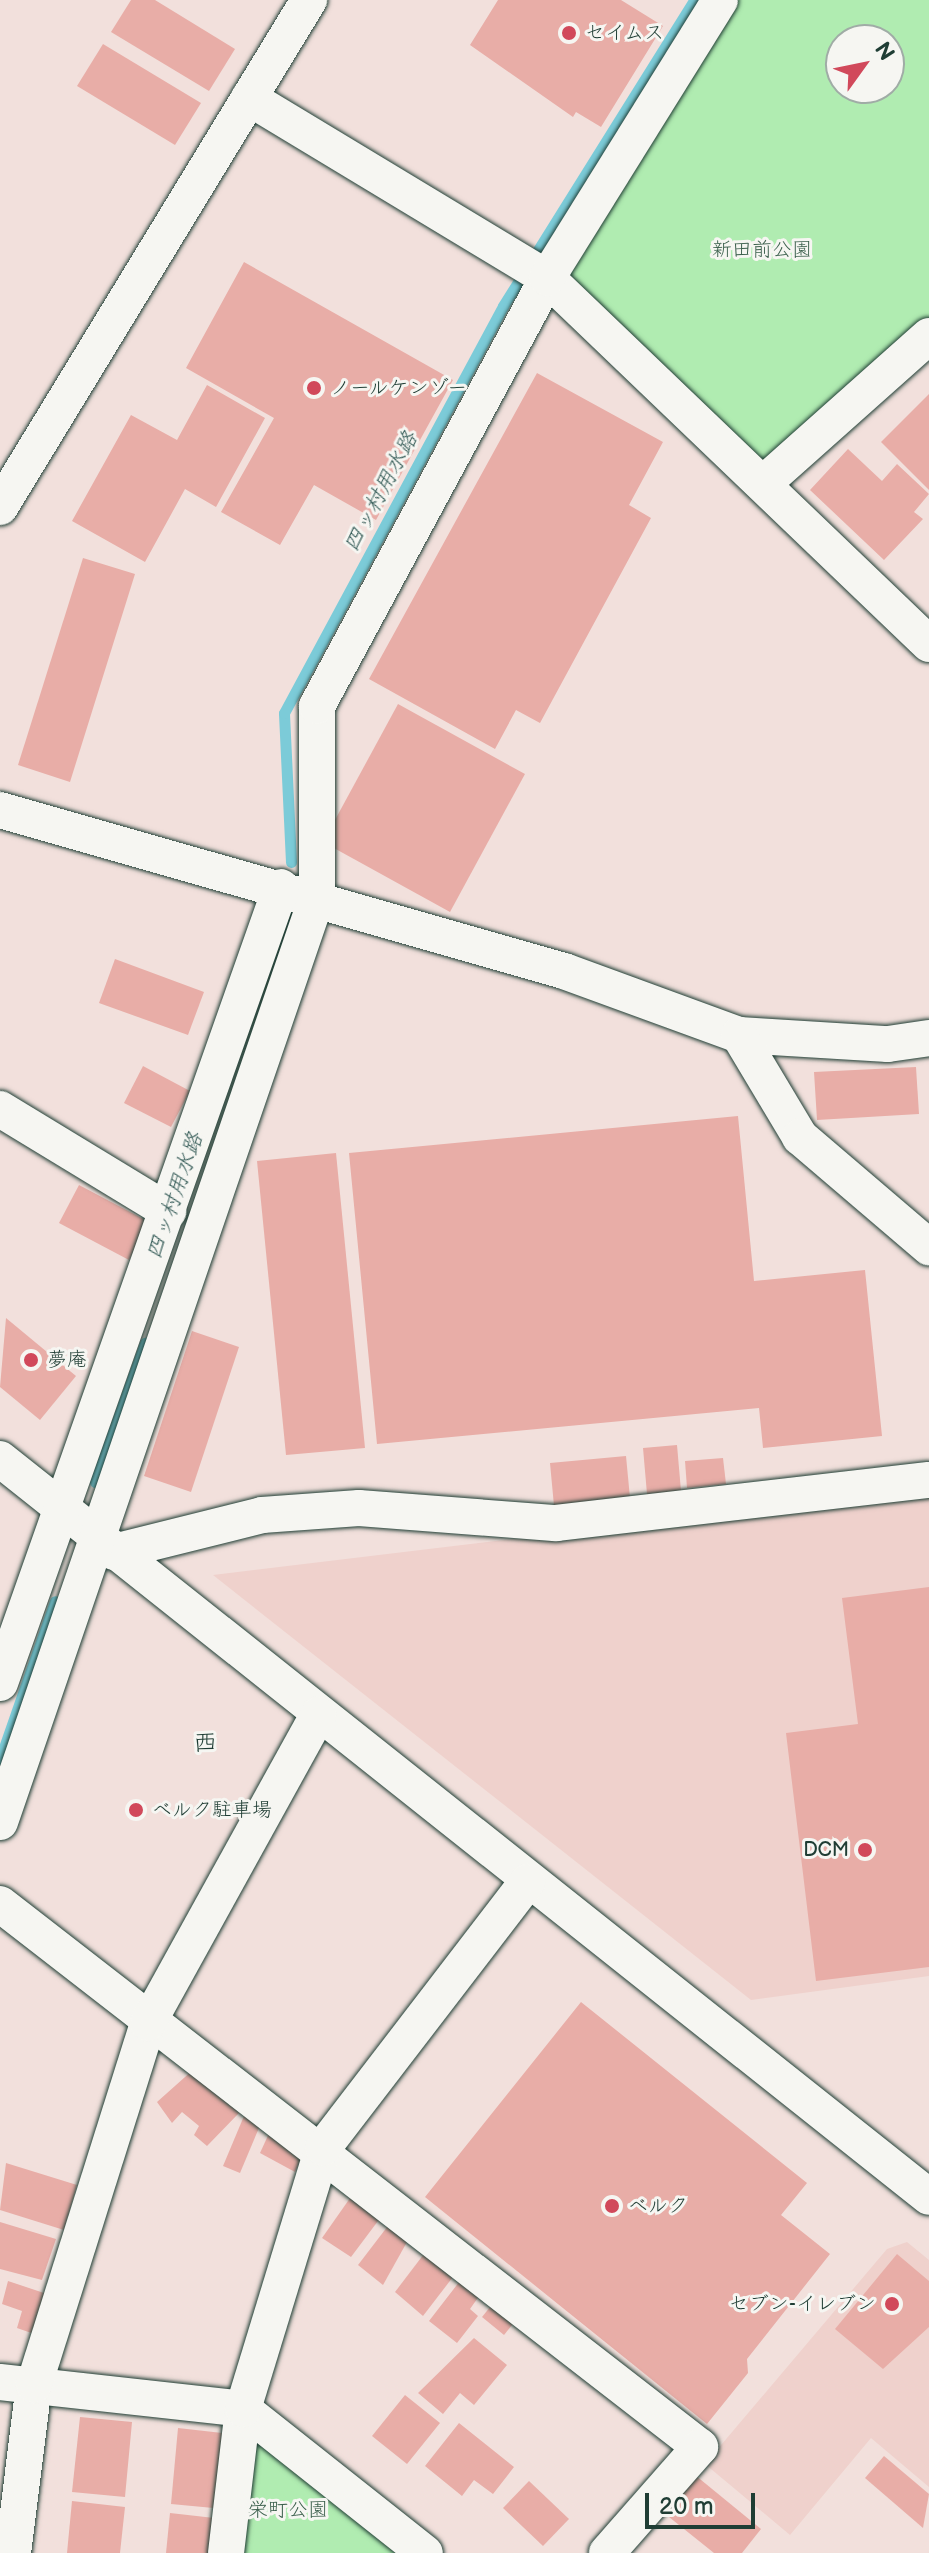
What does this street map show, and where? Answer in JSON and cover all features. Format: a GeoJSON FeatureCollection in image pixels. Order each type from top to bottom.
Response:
{"type":"FeatureCollection","features":[{"type":"Feature","properties":{"kind":"street"},"geometry":{"type":"LineString","coordinates":[[5,488],[309,0]]}},
{"type":"Feature","properties":{"kind":"street"},"geometry":{"type":"LineString","coordinates":[[0,1822],[103,1544],[317,897],[317,706],[547,278],[720,0]]}},
{"type":"Feature","properties":{"kind":"street"},"geometry":{"type":"LineString","coordinates":[[249,98],[547,278],[929,644]]}},
{"type":"Feature","properties":{"kind":"street"},"geometry":{"type":"LineString","coordinates":[[764,483],[929,336]]}},
{"type":"Feature","properties":{"kind":"street"},"geometry":{"type":"LineString","coordinates":[[0,810],[317,897],[564,971],[739,1035],[888,1044],[929,1038]]}},
{"type":"Feature","properties":{"kind":"street"},"geometry":{"type":"LineString","coordinates":[[0,1683],[281,887]]}},
{"type":"Feature","properties":{"kind":"street"},"geometry":{"type":"LineString","coordinates":[[739,1035],[800,1137],[929,1247]]}},
{"type":"Feature","properties":{"kind":"street"},"geometry":{"type":"LineString","coordinates":[[0,1109],[168,1211]]}},
{"type":"Feature","properties":{"kind":"street"},"geometry":{"type":"LineString","coordinates":[[0,1459],[527,1882],[929,2197]]}},
{"type":"Feature","properties":{"kind":"street"},"geometry":{"type":"LineString","coordinates":[[103,1544],[262,1515],[359,1508],[556,1523],[929,1480]]}},
{"type":"Feature","properties":{"kind":"street"},"geometry":{"type":"LineString","coordinates":[[13,2553],[17,2384],[148,2023],[318,1715]]}},
{"type":"Feature","properties":{"kind":"street"},"geometry":{"type":"LineString","coordinates":[[226,2553],[243,2409],[323,2148],[527,1882]]}},
{"type":"Feature","properties":{"kind":"street"},"geometry":{"type":"LineString","coordinates":[[0,1904],[148,2023],[323,2148],[700,2447],[607,2553]]}},
{"type":"Feature","properties":{"kind":"street"},"geometry":{"type":"LineString","coordinates":[[17,2384],[243,2409],[425,2553]]}},
{"type":"Feature","properties":{"kind":"shaded area"},"geometry":{"type":"Polygon","coordinates":[[[929,1489],[929,1976],[751,2000],[213,1575],[929,1489]]]}},
{"type":"Feature","properties":{"kind":"shaded area"},"geometry":{"type":"Polygon","coordinates":[[[907,2242],[929,2260],[929,2487],[871,2438],[790,2535],[705,2464],[887,2249],[907,2242]]]}},
{"type":"Feature","properties":{"kind":"green space","name":"新田前公園"},"geometry":{"type":"Polygon","coordinates":[[[720,0],[929,0],[929,336],[764,483],[547,278],[720,0]]]}},
{"type":"Feature","properties":{"kind":"green space","name":"栄町公園"},"geometry":{"type":"Polygon","coordinates":[[[256,2432],[410,2553],[242,2553],[256,2432]]]}},
{"type":"Feature","properties":{"kind":"building"},"geometry":{"type":"Polygon","coordinates":[[[131,0],[155,0],[235,49],[209,91],[111,32],[131,0]]]}},
{"type":"Feature","properties":{"kind":"building"},"geometry":{"type":"Polygon","coordinates":[[[498,0],[621,0],[663,26],[601,127],[576,112],[573,117],[470,45],[498,0]]]}},
{"type":"Feature","properties":{"kind":"building"},"geometry":{"type":"Polygon","coordinates":[[[103,44],[201,103],[175,145],[77,86],[103,44]]]}},
{"type":"Feature","properties":{"kind":"building"},"geometry":{"type":"Polygon","coordinates":[[[244,262],[453,380],[376,520],[314,485],[280,545],[221,512],[274,418],[186,368],[244,262]]]}},
{"type":"Feature","properties":{"kind":"building"},"geometry":{"type":"Polygon","coordinates":[[[537,373],[663,442],[629,505],[651,518],[540,723],[516,710],[495,749],[369,679],[537,373]]]}},
{"type":"Feature","properties":{"kind":"building"},"geometry":{"type":"Polygon","coordinates":[[[207,385],[265,418],[216,507],[185,489],[145,562],[72,521],[131,415],[177,440],[207,385]]]}},
{"type":"Feature","properties":{"kind":"building"},"geometry":{"type":"Polygon","coordinates":[[[929,394],[929,490],[881,442],[929,394]]]}},
{"type":"Feature","properties":{"kind":"building"},"geometry":{"type":"Polygon","coordinates":[[[848,449],[882,481],[897,464],[929,494],[914,512],[923,519],[884,560],[810,490],[848,449]]]}},
{"type":"Feature","properties":{"kind":"building"},"geometry":{"type":"Polygon","coordinates":[[[83,558],[135,574],[70,782],[18,765],[83,558]]]}},
{"type":"Feature","properties":{"kind":"building"},"geometry":{"type":"Polygon","coordinates":[[[398,704],[525,774],[450,912],[323,842],[398,704]]]}},
{"type":"Feature","properties":{"kind":"building"},"geometry":{"type":"Polygon","coordinates":[[[115,959],[204,992],[188,1035],[99,1003],[115,959]]]}},
{"type":"Feature","properties":{"kind":"building"},"geometry":{"type":"Polygon","coordinates":[[[143,1066],[190,1091],[171,1127],[124,1103],[143,1066]]]}},
{"type":"Feature","properties":{"kind":"building"},"geometry":{"type":"Polygon","coordinates":[[[916,1067],[919,1114],[817,1120],[814,1072],[916,1067]]]}},
{"type":"Feature","properties":{"kind":"building"},"geometry":{"type":"Polygon","coordinates":[[[738,1116],[754,1281],[865,1270],[882,1436],[763,1448],[759,1408],[377,1444],[349,1153],[738,1116]]]}},
{"type":"Feature","properties":{"kind":"building"},"geometry":{"type":"Polygon","coordinates":[[[336,1153],[365,1448],[286,1455],[257,1161],[336,1153]]]}},
{"type":"Feature","properties":{"kind":"building"},"geometry":{"type":"Polygon","coordinates":[[[79,1185],[149,1222],[129,1260],[59,1223],[79,1185]]]}},
{"type":"Feature","properties":{"kind":"building"},"geometry":{"type":"Polygon","coordinates":[[[6,1318],[76,1376],[40,1420],[0,1387],[6,1318]]]}},
{"type":"Feature","properties":{"kind":"building"},"geometry":{"type":"Polygon","coordinates":[[[192,1331],[239,1347],[191,1492],[144,1476],[192,1331]]]}},
{"type":"Feature","properties":{"kind":"building"},"geometry":{"type":"Polygon","coordinates":[[[677,1445],[681,1491],[647,1494],[643,1448],[677,1445]]]}},
{"type":"Feature","properties":{"kind":"building"},"geometry":{"type":"Polygon","coordinates":[[[626,1456],[630,1498],[554,1506],[550,1463],[626,1456]]]}},
{"type":"Feature","properties":{"kind":"building"},"geometry":{"type":"Polygon","coordinates":[[[723,1458],[726,1484],[687,1488],[685,1461],[723,1458]]]}},
{"type":"Feature","properties":{"kind":"building","name":"DCM"},"geometry":{"type":"Polygon","coordinates":[[[929,1587],[929,1967],[816,1981],[786,1733],[858,1724],[842,1598],[929,1587]]]}},
{"type":"Feature","properties":{"kind":"building","name":"ベルク"},"geometry":{"type":"Polygon","coordinates":[[[581,2002],[807,2183],[781,2215],[830,2254],[747,2359],[748,2373],[707,2424],[425,2197],[581,2002]]]}},
{"type":"Feature","properties":{"kind":"building"},"geometry":{"type":"Polygon","coordinates":[[[194,2069],[239,2113],[207,2146],[194,2135],[199,2126],[182,2112],[172,2123],[157,2102],[194,2069]]]}},
{"type":"Feature","properties":{"kind":"building"},"geometry":{"type":"Polygon","coordinates":[[[244,2116],[261,2123],[240,2173],[223,2166],[244,2116]]]}},
{"type":"Feature","properties":{"kind":"building"},"geometry":{"type":"Polygon","coordinates":[[[271,2129],[306,2149],[295,2172],[260,2153],[271,2129]]]}},
{"type":"Feature","properties":{"kind":"building"},"geometry":{"type":"Polygon","coordinates":[[[6,2163],[77,2185],[64,2230],[0,2210],[6,2163]]]}},
{"type":"Feature","properties":{"kind":"building"},"geometry":{"type":"Polygon","coordinates":[[[355,2191],[384,2213],[351,2257],[322,2238],[355,2191]]]}},
{"type":"Feature","properties":{"kind":"building"},"geometry":{"type":"Polygon","coordinates":[[[394,2218],[412,2233],[383,2285],[358,2265],[394,2218]]]}},
{"type":"Feature","properties":{"kind":"building"},"geometry":{"type":"Polygon","coordinates":[[[0,2222],[56,2239],[42,2280],[0,2269],[0,2222]]]}},
{"type":"Feature","properties":{"kind":"building"},"geometry":{"type":"Polygon","coordinates":[[[430,2246],[456,2273],[423,2316],[395,2292],[430,2246]]]}},
{"type":"Feature","properties":{"kind":"building","name":"セブン-イレブン"},"geometry":{"type":"Polygon","coordinates":[[[897,2254],[929,2281],[929,2327],[883,2369],[835,2329],[897,2254]]]}},
{"type":"Feature","properties":{"kind":"building"},"geometry":{"type":"Polygon","coordinates":[[[463,2277],[482,2292],[470,2309],[478,2316],[457,2343],[429,2321],[463,2277]]]}},
{"type":"Feature","properties":{"kind":"building"},"geometry":{"type":"Polygon","coordinates":[[[8,2281],[47,2294],[37,2335],[17,2328],[22,2311],[2,2304],[8,2281]]]}},
{"type":"Feature","properties":{"kind":"building"},"geometry":{"type":"Polygon","coordinates":[[[495,2301],[517,2319],[504,2335],[482,2317],[495,2301]]]}},
{"type":"Feature","properties":{"kind":"building"},"geometry":{"type":"Polygon","coordinates":[[[474,2338],[507,2365],[474,2405],[460,2393],[443,2414],[418,2393],[474,2338]]]}},
{"type":"Feature","properties":{"kind":"building"},"geometry":{"type":"Polygon","coordinates":[[[405,2395],[440,2423],[407,2464],[372,2436],[405,2395]]]}},
{"type":"Feature","properties":{"kind":"building"},"geometry":{"type":"Polygon","coordinates":[[[80,2417],[132,2422],[125,2497],[72,2492],[80,2417]]]}},
{"type":"Feature","properties":{"kind":"building"},"geometry":{"type":"Polygon","coordinates":[[[459,2423],[514,2467],[493,2494],[474,2480],[462,2496],[425,2466],[459,2423]]]}},
{"type":"Feature","properties":{"kind":"building"},"geometry":{"type":"Polygon","coordinates":[[[178,2428],[231,2434],[224,2509],[171,2504],[178,2428]]]}},
{"type":"Feature","properties":{"kind":"building"},"geometry":{"type":"Polygon","coordinates":[[[884,2456],[929,2494],[923,2528],[865,2478],[884,2456]]]}},
{"type":"Feature","properties":{"kind":"building"},"geometry":{"type":"Polygon","coordinates":[[[695,2475],[761,2529],[742,2553],[714,2553],[664,2513],[695,2475]]]}},
{"type":"Feature","properties":{"kind":"building"},"geometry":{"type":"Polygon","coordinates":[[[529,2481],[569,2519],[543,2546],[503,2508],[529,2481]]]}},
{"type":"Feature","properties":{"kind":"building"},"geometry":{"type":"Polygon","coordinates":[[[72,2501],[125,2507],[120,2553],[67,2553],[72,2501]]]}},
{"type":"Feature","properties":{"kind":"building"},"geometry":{"type":"Polygon","coordinates":[[[170,2513],[223,2519],[219,2553],[166,2553],[170,2513]]]}},
{"type":"Feature","properties":{"kind":"waterway","name":"四ッ村用水路"},"geometry":{"type":"LineString","coordinates":[[291,862],[284,713],[503,306],[694,0]]}},
{"type":"Feature","properties":{"kind":"waterway","name":"四ッ村用水路"},"geometry":{"type":"LineString","coordinates":[[95,1482],[145,1343]]}},
{"type":"Feature","properties":{"kind":"waterway"},"geometry":{"type":"LineString","coordinates":[[0,1759],[55,1601]]}},
{"type":"Feature","properties":{"kind":"place","name":"セイムス"},"geometry":{"type":"Point","coordinates":[569,33]}},
{"type":"Feature","properties":{"kind":"place","name":"ノールケンゾー"},"geometry":{"type":"Point","coordinates":[314,388]}},
{"type":"Feature","properties":{"kind":"place","name":"夢庵"},"geometry":{"type":"Point","coordinates":[31,1360]}},
{"type":"Feature","properties":{"kind":"place","name":"ベルク駐車場"},"geometry":{"type":"Point","coordinates":[136,1810]}},
{"type":"Feature","properties":{"kind":"place","name":"DCM"},"geometry":{"type":"Point","coordinates":[865,1850]}},
{"type":"Feature","properties":{"kind":"place","name":"ベルク"},"geometry":{"type":"Point","coordinates":[612,2206]}},
{"type":"Feature","properties":{"kind":"place","name":"セブン-イレブン"},"geometry":{"type":"Point","coordinates":[892,2304]}},
{"type":"Feature","properties":{"kind":"district","name":"西"},"geometry":{"type":"Point","coordinates":[205,1743]}}]}
